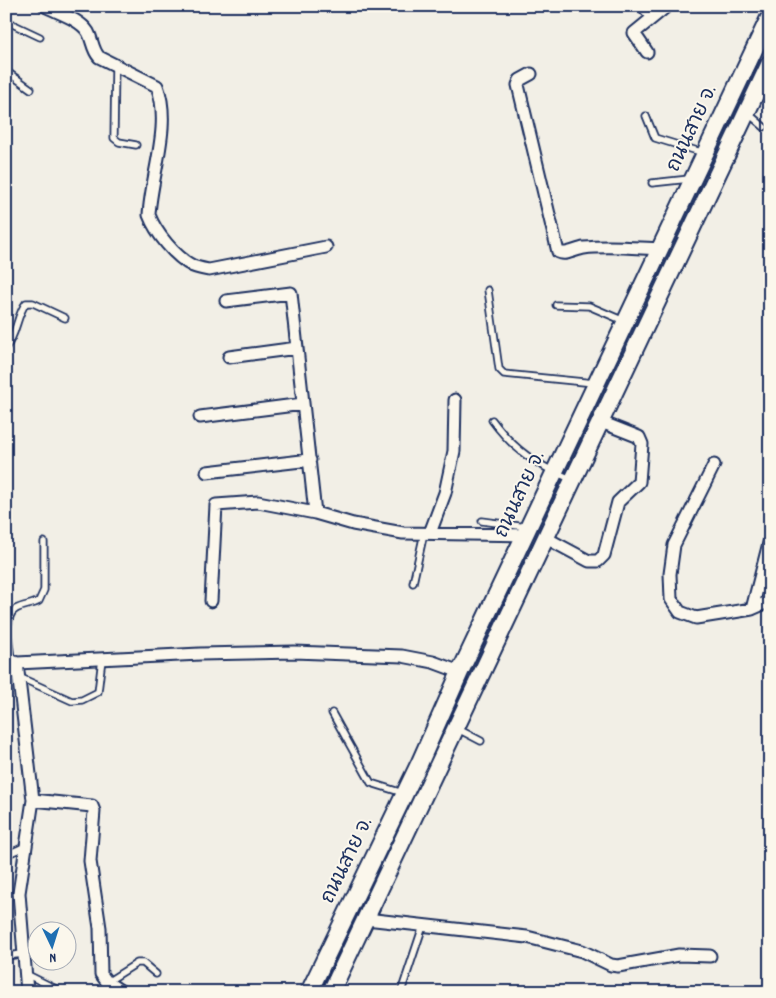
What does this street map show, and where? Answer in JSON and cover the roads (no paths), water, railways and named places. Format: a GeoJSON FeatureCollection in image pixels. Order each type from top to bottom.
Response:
{"type":"FeatureCollection","features":[{"type":"Feature","properties":{"kind":"main road","name":"ถนนสาย จ."},"geometry":{"type":"LineString","coordinates":[[309,992],[405,793],[460,672],[770,16]]}},
{"type":"Feature","properties":{"kind":"main road","name":"ถนนสาย จ."},"geometry":{"type":"LineString","coordinates":[[331,992],[770,63]]}},
{"type":"Feature","properties":{"kind":"street"},"geometry":{"type":"LineString","coordinates":[[45,6],[83,26],[89,34],[93,50],[99,57],[157,86],[161,97],[158,163],[150,198],[149,215],[153,225],[177,254],[193,266],[209,270],[326,247]]}},
{"type":"Feature","properties":{"kind":"street"},"geometry":{"type":"LineString","coordinates":[[643,6],[652,17]]}},
{"type":"Feature","properties":{"kind":"street"},"geometry":{"type":"LineString","coordinates":[[647,52],[634,33],[667,6]]}},
{"type":"Feature","properties":{"kind":"street"},"geometry":{"type":"LineString","coordinates":[[531,74],[520,80],[518,85],[558,252],[565,253],[580,248],[602,246],[660,249]]}},
{"type":"Feature","properties":{"kind":"street"},"geometry":{"type":"LineString","coordinates":[[226,300],[291,293],[315,513]]}},
{"type":"Feature","properties":{"kind":"street"},"geometry":{"type":"LineString","coordinates":[[230,356],[297,348]]}},
{"type":"Feature","properties":{"kind":"street"},"geometry":{"type":"LineString","coordinates":[[427,533],[446,492],[454,451],[455,400]]}},
{"type":"Feature","properties":{"kind":"street"},"geometry":{"type":"LineString","coordinates":[[200,417],[303,404]]}},
{"type":"Feature","properties":{"kind":"street"},"geometry":{"type":"LineString","coordinates":[[546,538],[589,561],[598,561],[604,555],[618,502],[639,482],[642,444],[639,437],[601,422]]}},
{"type":"Feature","properties":{"kind":"street"},"geometry":{"type":"LineString","coordinates":[[207,472],[310,460]]}},
{"type":"Feature","properties":{"kind":"street"},"geometry":{"type":"LineString","coordinates":[[714,465],[674,546],[670,574],[672,599],[680,612],[696,618],[752,609],[770,601]]}},
{"type":"Feature","properties":{"kind":"street"},"geometry":{"type":"LineString","coordinates":[[211,601],[216,505],[258,502],[315,513],[352,524],[404,533],[528,531]]}},
{"type":"Feature","properties":{"kind":"street"},"geometry":{"type":"LineString","coordinates":[[752,609],[770,539]]}},
{"type":"Feature","properties":{"kind":"street"},"geometry":{"type":"LineString","coordinates":[[27,992],[19,893],[33,800],[19,677],[12,660],[102,659],[200,654],[347,654],[419,658],[460,672]]}},
{"type":"Feature","properties":{"kind":"street"},"geometry":{"type":"LineString","coordinates":[[33,800],[92,806],[94,811],[90,861],[100,928],[99,964],[101,974],[107,982],[122,992]]}},
{"type":"Feature","properties":{"kind":"street"},"geometry":{"type":"LineString","coordinates":[[366,919],[527,937],[582,951],[611,965],[618,966],[679,955],[710,956]]}},
{"type":"Feature","properties":{"kind":"lane"},"geometry":{"type":"LineString","coordinates":[[6,21],[40,37]]}},
{"type":"Feature","properties":{"kind":"lane"},"geometry":{"type":"LineString","coordinates":[[114,65],[114,138],[119,142],[136,145]]}},
{"type":"Feature","properties":{"kind":"lane"},"geometry":{"type":"LineString","coordinates":[[6,71],[30,89]]}},
{"type":"Feature","properties":{"kind":"lane"},"geometry":{"type":"LineString","coordinates":[[746,112],[764,127]]}},
{"type":"Feature","properties":{"kind":"lane"},"geometry":{"type":"LineString","coordinates":[[646,116],[655,138],[705,154]]}},
{"type":"Feature","properties":{"kind":"lane"},"geometry":{"type":"LineString","coordinates":[[652,182],[693,179]]}},
{"type":"Feature","properties":{"kind":"lane"},"geometry":{"type":"LineString","coordinates":[[488,290],[499,369],[504,374],[597,384]]}},
{"type":"Feature","properties":{"kind":"lane"},"geometry":{"type":"LineString","coordinates":[[6,347],[11,342],[21,310],[26,303],[33,302],[65,318]]}},
{"type":"Feature","properties":{"kind":"lane"},"geometry":{"type":"LineString","coordinates":[[556,305],[589,306],[626,322]]}},
{"type":"Feature","properties":{"kind":"lane"},"geometry":{"type":"LineString","coordinates":[[492,420],[504,436],[527,458],[573,480]]}},
{"type":"Feature","properties":{"kind":"lane"},"geometry":{"type":"LineString","coordinates":[[482,521],[528,531]]}},
{"type":"Feature","properties":{"kind":"lane"},"geometry":{"type":"LineString","coordinates":[[413,583],[427,533]]}},
{"type":"Feature","properties":{"kind":"lane"},"geometry":{"type":"LineString","coordinates":[[12,660],[9,624],[11,615],[16,609],[39,602],[44,590],[44,542]]}},
{"type":"Feature","properties":{"kind":"lane"},"geometry":{"type":"LineString","coordinates":[[19,677],[72,701],[82,700],[98,692],[102,659]]}},
{"type":"Feature","properties":{"kind":"lane"},"geometry":{"type":"LineString","coordinates":[[332,713],[371,782],[405,793]]}},
{"type":"Feature","properties":{"kind":"lane"},"geometry":{"type":"LineString","coordinates":[[456,728],[481,740]]}},
{"type":"Feature","properties":{"kind":"lane"},"geometry":{"type":"LineString","coordinates":[[6,855],[26,846]]}},
{"type":"Feature","properties":{"kind":"lane"},"geometry":{"type":"LineString","coordinates":[[401,992],[423,926]]}},
{"type":"Feature","properties":{"kind":"lane"},"geometry":{"type":"LineString","coordinates":[[6,956],[24,954]]}},
{"type":"Feature","properties":{"kind":"lane"},"geometry":{"type":"LineString","coordinates":[[107,982],[137,963],[143,963],[156,974]]}},
{"type":"Feature","properties":{"kind":"lane"},"geometry":{"type":"LineString","coordinates":[[26,974],[56,989]]}}]}
